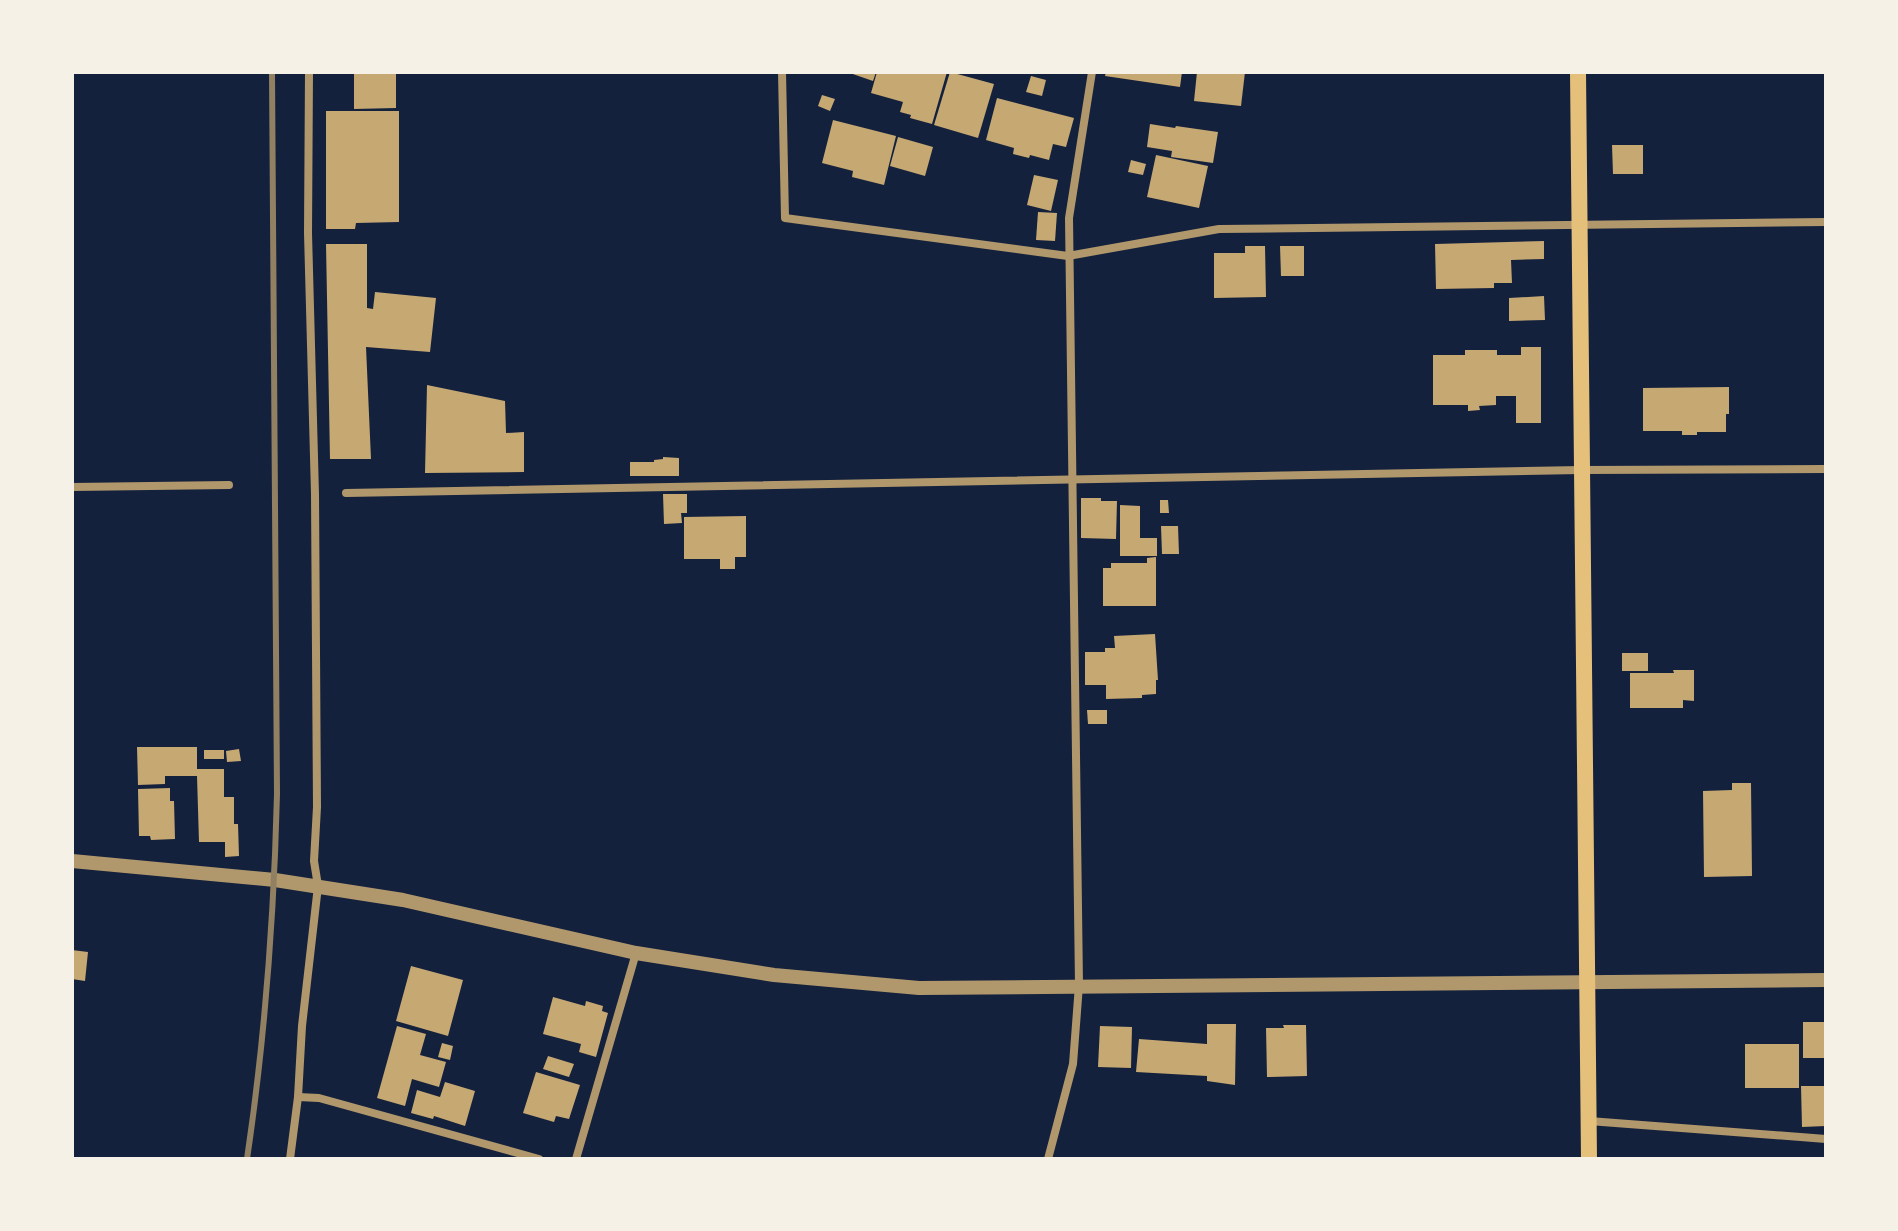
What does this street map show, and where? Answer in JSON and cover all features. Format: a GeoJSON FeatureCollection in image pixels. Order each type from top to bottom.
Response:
{"type":"FeatureCollection","features":[{"type":"Feature","properties":{"kind":"main road"},"geometry":{"type":"LineString","coordinates":[[1578,72],[1589,1159]]}},
{"type":"Feature","properties":{"kind":"street"},"geometry":{"type":"LineString","coordinates":[[290,1159],[318,886],[314,861],[317,807],[315,494],[308,233],[309,72]]}},
{"type":"Feature","properties":{"kind":"street"},"geometry":{"type":"LineString","coordinates":[[782,72],[785,218],[1068,256],[1219,229],[1826,222]]}},
{"type":"Feature","properties":{"kind":"street"},"geometry":{"type":"LineString","coordinates":[[1048,1159],[1073,1064],[1079,985],[1068,256],[1069,218],[1092,72]]}},
{"type":"Feature","properties":{"kind":"street"},"geometry":{"type":"LineString","coordinates":[[346,493],[1581,470],[1826,469]]}},
{"type":"Feature","properties":{"kind":"street"},"geometry":{"type":"LineString","coordinates":[[72,487],[229,485]]}},
{"type":"Feature","properties":{"kind":"street"},"geometry":{"type":"LineString","coordinates":[[72,861],[318,886],[403,900],[636,953],[774,975],[919,988],[1826,980]]}},
{"type":"Feature","properties":{"kind":"street"},"geometry":{"type":"LineString","coordinates":[[576,1159],[636,953]]}},
{"type":"Feature","properties":{"kind":"street"},"geometry":{"type":"LineString","coordinates":[[298,1097],[319,1098],[539,1159]]}},
{"type":"Feature","properties":{"kind":"street"},"geometry":{"type":"LineString","coordinates":[[1589,1121],[1826,1139]]}},
{"type":"Feature","properties":{"kind":"building"},"geometry":{"type":"Polygon","coordinates":[[[354,72],[396,72],[396,108],[354,109],[354,72]]]}},
{"type":"Feature","properties":{"kind":"building"},"geometry":{"type":"Polygon","coordinates":[[[847,72],[876,72],[873,81],[847,72]]]}},
{"type":"Feature","properties":{"kind":"building"},"geometry":{"type":"Polygon","coordinates":[[[877,72],[947,72],[932,124],[900,112],[903,102],[871,93],[877,72]]]}},
{"type":"Feature","properties":{"kind":"building"},"geometry":{"type":"Polygon","coordinates":[[[950,72],[994,84],[978,138],[934,125],[950,72]]]}},
{"type":"Feature","properties":{"kind":"building"},"geometry":{"type":"Polygon","coordinates":[[[1106,72],[1182,72],[1180,87],[1105,76],[1106,72]]]}},
{"type":"Feature","properties":{"kind":"building"},"geometry":{"type":"Polygon","coordinates":[[[1197,72],[1245,72],[1241,106],[1194,101],[1197,72]]]}},
{"type":"Feature","properties":{"kind":"building"},"geometry":{"type":"Polygon","coordinates":[[[1031,76],[1046,80],[1042,96],[1026,92],[1031,76]]]}},
{"type":"Feature","properties":{"kind":"building"},"geometry":{"type":"Polygon","coordinates":[[[822,95],[835,99],[830,111],[818,106],[822,95]]]}},
{"type":"Feature","properties":{"kind":"building"},"geometry":{"type":"Polygon","coordinates":[[[997,98],[1074,118],[1066,147],[1053,144],[1049,160],[1013,154],[1014,148],[986,140],[997,98]]]}},
{"type":"Feature","properties":{"kind":"building"},"geometry":{"type":"Polygon","coordinates":[[[326,111],[399,111],[399,222],[356,223],[355,229],[326,229],[326,111]]]}},
{"type":"Feature","properties":{"kind":"building"},"geometry":{"type":"Polygon","coordinates":[[[833,120],[896,136],[884,185],[852,177],[853,171],[822,163],[833,120]]]}},
{"type":"Feature","properties":{"kind":"building"},"geometry":{"type":"Polygon","coordinates":[[[1150,124],[1218,132],[1213,163],[1171,157],[1172,151],[1147,147],[1150,124]]]}},
{"type":"Feature","properties":{"kind":"building"},"geometry":{"type":"Polygon","coordinates":[[[898,137],[933,147],[925,176],[890,166],[898,137]]]}},
{"type":"Feature","properties":{"kind":"building"},"geometry":{"type":"Polygon","coordinates":[[[1612,145],[1643,145],[1643,174],[1613,174],[1612,145]]]}},
{"type":"Feature","properties":{"kind":"building"},"geometry":{"type":"Polygon","coordinates":[[[1156,155],[1208,166],[1199,208],[1147,197],[1156,155]]]}},
{"type":"Feature","properties":{"kind":"building"},"geometry":{"type":"Polygon","coordinates":[[[1131,160],[1146,164],[1143,175],[1128,172],[1131,160]]]}},
{"type":"Feature","properties":{"kind":"building"},"geometry":{"type":"Polygon","coordinates":[[[1034,175],[1058,180],[1051,211],[1027,205],[1034,175]]]}},
{"type":"Feature","properties":{"kind":"building"},"geometry":{"type":"Polygon","coordinates":[[[1038,212],[1057,213],[1055,241],[1036,240],[1038,212]]]}},
{"type":"Feature","properties":{"kind":"building"},"geometry":{"type":"Polygon","coordinates":[[[1544,241],[1544,259],[1511,260],[1512,283],[1494,283],[1494,288],[1436,289],[1435,244],[1544,241]]]}},
{"type":"Feature","properties":{"kind":"building"},"geometry":{"type":"Polygon","coordinates":[[[326,244],[367,244],[367,308],[373,309],[375,292],[436,298],[430,352],[366,347],[371,459],[330,459],[326,244]]]}},
{"type":"Feature","properties":{"kind":"building"},"geometry":{"type":"Polygon","coordinates":[[[1245,246],[1265,246],[1266,297],[1214,298],[1214,253],[1245,253],[1245,246]]]}},
{"type":"Feature","properties":{"kind":"building"},"geometry":{"type":"Polygon","coordinates":[[[1280,246],[1304,246],[1304,276],[1281,276],[1280,246]]]}},
{"type":"Feature","properties":{"kind":"building"},"geometry":{"type":"Polygon","coordinates":[[[1544,296],[1545,320],[1509,321],[1509,298],[1544,296]]]}},
{"type":"Feature","properties":{"kind":"building"},"geometry":{"type":"Polygon","coordinates":[[[1521,347],[1541,347],[1541,423],[1516,423],[1516,396],[1496,396],[1496,405],[1479,406],[1480,410],[1468,411],[1468,405],[1433,405],[1433,355],[1465,355],[1465,350],[1497,350],[1497,355],[1521,355],[1521,347]]]}},
{"type":"Feature","properties":{"kind":"building"},"geometry":{"type":"Polygon","coordinates":[[[427,385],[505,401],[506,433],[524,432],[524,472],[425,473],[427,385]]]}},
{"type":"Feature","properties":{"kind":"building"},"geometry":{"type":"Polygon","coordinates":[[[1729,387],[1726,432],[1682,435],[1682,431],[1643,431],[1643,388],[1729,387]]]}},
{"type":"Feature","properties":{"kind":"building"},"geometry":{"type":"Polygon","coordinates":[[[663,457],[679,458],[679,476],[630,476],[630,462],[654,462],[663,457]]]}},
{"type":"Feature","properties":{"kind":"building"},"geometry":{"type":"Polygon","coordinates":[[[663,494],[687,494],[687,513],[681,513],[682,523],[664,524],[663,494]]]}},
{"type":"Feature","properties":{"kind":"building"},"geometry":{"type":"Polygon","coordinates":[[[1081,498],[1117,501],[1116,539],[1081,538],[1081,498]]]}},
{"type":"Feature","properties":{"kind":"building"},"geometry":{"type":"Polygon","coordinates":[[[1160,500],[1168,500],[1169,513],[1160,513],[1160,500]]]}},
{"type":"Feature","properties":{"kind":"building"},"geometry":{"type":"Polygon","coordinates":[[[1120,505],[1140,506],[1140,538],[1157,538],[1157,556],[1120,556],[1120,505]]]}},
{"type":"Feature","properties":{"kind":"building"},"geometry":{"type":"Polygon","coordinates":[[[746,516],[746,557],[735,557],[735,569],[720,569],[720,559],[684,559],[684,517],[746,516]]]}},
{"type":"Feature","properties":{"kind":"building"},"geometry":{"type":"Polygon","coordinates":[[[1161,526],[1178,526],[1179,554],[1162,554],[1161,526]]]}},
{"type":"Feature","properties":{"kind":"building"},"geometry":{"type":"Polygon","coordinates":[[[1156,557],[1156,606],[1103,606],[1103,568],[1111,568],[1111,563],[1147,563],[1147,558],[1156,557]]]}},
{"type":"Feature","properties":{"kind":"building"},"geometry":{"type":"Polygon","coordinates":[[[1155,634],[1156,694],[1142,695],[1142,698],[1106,699],[1106,685],[1085,685],[1085,652],[1105,652],[1105,648],[1115,648],[1114,636],[1155,634]]]}},
{"type":"Feature","properties":{"kind":"building"},"geometry":{"type":"Polygon","coordinates":[[[1622,653],[1648,653],[1648,671],[1622,671],[1622,653]]]}},
{"type":"Feature","properties":{"kind":"building"},"geometry":{"type":"Polygon","coordinates":[[[1673,670],[1694,670],[1694,701],[1683,700],[1683,708],[1630,708],[1630,673],[1674,673],[1673,670]]]}},
{"type":"Feature","properties":{"kind":"building"},"geometry":{"type":"Polygon","coordinates":[[[1087,710],[1107,710],[1107,724],[1088,724],[1087,710]]]}},
{"type":"Feature","properties":{"kind":"building"},"geometry":{"type":"Polygon","coordinates":[[[137,747],[197,747],[197,769],[224,769],[224,797],[234,797],[239,856],[225,857],[225,842],[199,842],[197,776],[165,776],[165,784],[138,785],[137,747]]]}},
{"type":"Feature","properties":{"kind":"building"},"geometry":{"type":"Polygon","coordinates":[[[239,749],[241,761],[227,762],[226,751],[239,749]]]}},
{"type":"Feature","properties":{"kind":"building"},"geometry":{"type":"Polygon","coordinates":[[[204,750],[224,750],[224,759],[204,759],[204,750]]]}},
{"type":"Feature","properties":{"kind":"building"},"geometry":{"type":"Polygon","coordinates":[[[1732,783],[1751,783],[1752,876],[1704,877],[1703,791],[1732,790],[1732,783]]]}},
{"type":"Feature","properties":{"kind":"building"},"geometry":{"type":"Polygon","coordinates":[[[170,788],[170,801],[174,801],[175,839],[151,840],[150,836],[139,836],[138,789],[170,788]]]}},
{"type":"Feature","properties":{"kind":"building"},"geometry":{"type":"Polygon","coordinates":[[[72,950],[88,952],[85,981],[72,979],[72,950]]]}},
{"type":"Feature","properties":{"kind":"building"},"geometry":{"type":"Polygon","coordinates":[[[411,966],[463,980],[448,1036],[396,1021],[411,966]]]}},
{"type":"Feature","properties":{"kind":"building"},"geometry":{"type":"Polygon","coordinates":[[[553,997],[585,1006],[586,1001],[603,1006],[602,1011],[608,1013],[596,1057],[579,1052],[581,1044],[543,1034],[553,997]]]}},
{"type":"Feature","properties":{"kind":"building"},"geometry":{"type":"Polygon","coordinates":[[[1803,1022],[1826,1022],[1826,1058],[1803,1058],[1803,1022]]]}},
{"type":"Feature","properties":{"kind":"building"},"geometry":{"type":"Polygon","coordinates":[[[1207,1024],[1236,1024],[1235,1085],[1207,1081],[1207,1076],[1136,1072],[1139,1039],[1207,1044],[1207,1024]]]}},
{"type":"Feature","properties":{"kind":"building"},"geometry":{"type":"Polygon","coordinates":[[[1283,1025],[1306,1025],[1307,1076],[1267,1077],[1266,1028],[1284,1028],[1283,1025]]]}},
{"type":"Feature","properties":{"kind":"building"},"geometry":{"type":"Polygon","coordinates":[[[397,1026],[426,1034],[420,1055],[446,1062],[439,1087],[412,1079],[405,1106],[377,1098],[397,1026]]]}},
{"type":"Feature","properties":{"kind":"building"},"geometry":{"type":"Polygon","coordinates":[[[1100,1026],[1132,1027],[1131,1068],[1098,1067],[1100,1026]]]}},
{"type":"Feature","properties":{"kind":"building"},"geometry":{"type":"Polygon","coordinates":[[[442,1043],[453,1046],[450,1060],[438,1057],[442,1043]]]}},
{"type":"Feature","properties":{"kind":"building"},"geometry":{"type":"Polygon","coordinates":[[[1745,1044],[1799,1044],[1799,1088],[1745,1088],[1745,1044]]]}},
{"type":"Feature","properties":{"kind":"building"},"geometry":{"type":"Polygon","coordinates":[[[548,1056],[574,1064],[569,1077],[543,1069],[548,1056]]]}},
{"type":"Feature","properties":{"kind":"building"},"geometry":{"type":"Polygon","coordinates":[[[536,1072],[580,1085],[569,1119],[556,1116],[554,1122],[523,1113],[536,1072]]]}},
{"type":"Feature","properties":{"kind":"building"},"geometry":{"type":"Polygon","coordinates":[[[445,1082],[475,1091],[465,1126],[434,1116],[433,1119],[411,1113],[417,1090],[440,1097],[445,1082]]]}},
{"type":"Feature","properties":{"kind":"building"},"geometry":{"type":"Polygon","coordinates":[[[1801,1086],[1826,1086],[1826,1126],[1802,1127],[1801,1086]]]}},
{"type":"Feature","properties":{"kind":"railway"},"geometry":{"type":"LineString","coordinates":[[247,1159],[268,977],[277,794],[272,72]]}}]}
